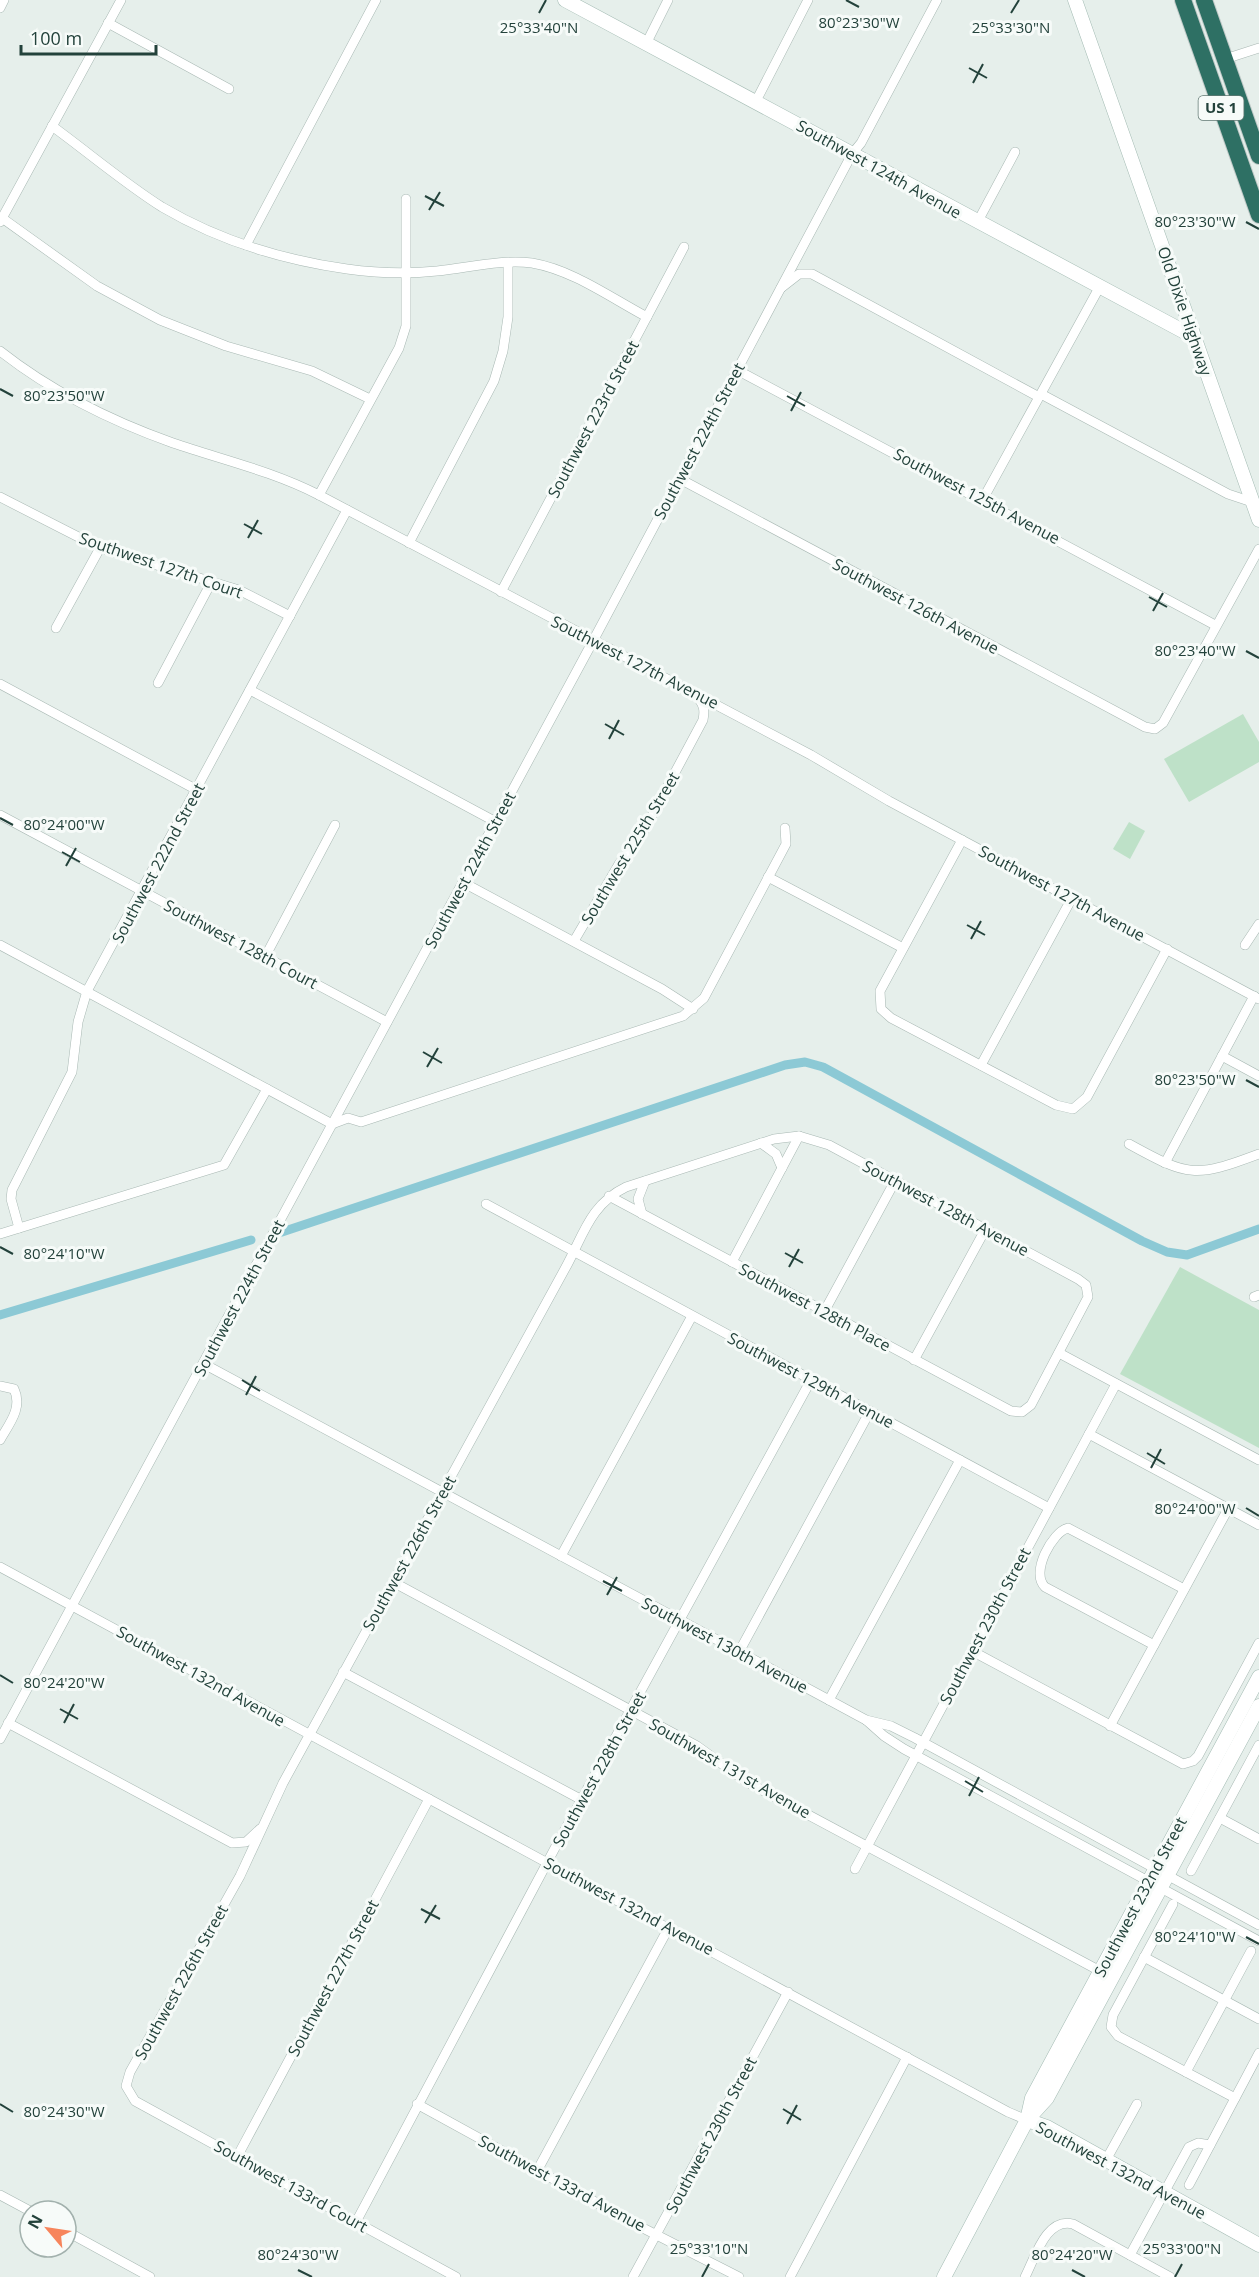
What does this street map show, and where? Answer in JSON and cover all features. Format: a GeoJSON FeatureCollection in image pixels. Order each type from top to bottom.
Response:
{"type":"FeatureCollection","features":[{"type":"Feature","properties":{"kind":"highway","name":"US 1"},"geometry":{"type":"LineString","coordinates":[[1183,0],[1259,215]]}},
{"type":"Feature","properties":{"kind":"highway","name":"US 1"},"geometry":{"type":"LineString","coordinates":[[1204,0],[1259,156]]}},
{"type":"Feature","properties":{"kind":"highway"},"geometry":{"type":"LineString","coordinates":[[1214,87],[1233,112],[1259,185]]}},
{"type":"Feature","properties":{"kind":"street"},"geometry":{"type":"LineString","coordinates":[[0,8],[4,0]]}},
{"type":"Feature","properties":{"kind":"street"},"geometry":{"type":"LineString","coordinates":[[121,0],[1,220],[97,286],[134,308],[189,333],[312,371],[370,399]]}},
{"type":"Feature","properties":{"kind":"street"},"geometry":{"type":"LineString","coordinates":[[246,245],[376,0]]}},
{"type":"Feature","properties":{"kind":"street","name":"Southwest 124th Avenue"},"geometry":{"type":"LineString","coordinates":[[565,0],[976,223],[1194,337]]}},
{"type":"Feature","properties":{"kind":"street"},"geometry":{"type":"LineString","coordinates":[[646,44],[668,0]]}},
{"type":"Feature","properties":{"kind":"street"},"geometry":{"type":"LineString","coordinates":[[754,103],[808,0]]}},
{"type":"Feature","properties":{"kind":"street","name":"Southwest 224th Street"},"geometry":{"type":"LineString","coordinates":[[0,1739],[464,883],[779,290],[937,0]]}},
{"type":"Feature","properties":{"kind":"street","name":"Old Dixie Highway"},"geometry":{"type":"LineString","coordinates":[[1075,0],[1259,520]]}},
{"type":"Feature","properties":{"kind":"street"},"geometry":{"type":"LineString","coordinates":[[108,23],[229,88]]}},
{"type":"Feature","properties":{"kind":"street"},"geometry":{"type":"LineString","coordinates":[[1225,58],[1259,48]]}},
{"type":"Feature","properties":{"kind":"street"},"geometry":{"type":"LineString","coordinates":[[52,126],[162,206],[246,245],[301,261],[348,269],[406,273],[508,262],[532,263],[560,271],[648,317]]}},
{"type":"Feature","properties":{"kind":"street"},"geometry":{"type":"LineString","coordinates":[[976,223],[1014,152]]}},
{"type":"Feature","properties":{"kind":"street"},"geometry":{"type":"LineString","coordinates":[[319,495],[399,348],[406,326],[406,199]]}},
{"type":"Feature","properties":{"kind":"street","name":"Southwest 223rd Street"},"geometry":{"type":"LineString","coordinates":[[501,592],[684,247]]}},
{"type":"Feature","properties":{"kind":"street"},"geometry":{"type":"LineString","coordinates":[[409,543],[494,381],[503,351],[508,317],[508,262]]}},
{"type":"Feature","properties":{"kind":"street"},"geometry":{"type":"LineString","coordinates":[[779,290],[799,274],[812,274],[1228,494],[1252,502]]}},
{"type":"Feature","properties":{"kind":"street"},"geometry":{"type":"LineString","coordinates":[[983,499],[1099,288]]}},
{"type":"Feature","properties":{"kind":"street","name":"Southwest 127th Avenue"},"geometry":{"type":"LineString","coordinates":[[0,351],[66,395],[119,422],[175,444],[261,469],[319,495],[693,692],[962,840],[1257,998]]}},
{"type":"Feature","properties":{"kind":"street","name":"Southwest 125th Avenue"},"geometry":{"type":"LineString","coordinates":[[737,370],[983,499],[1215,625]]}},
{"type":"Feature","properties":{"kind":"street","name":"Southwest 126th Avenue"},"geometry":{"type":"LineString","coordinates":[[680,479],[1145,727],[1155,729],[1162,723],[1215,625]]}},
{"type":"Feature","properties":{"kind":"street","name":"Southwest 127th Court"},"geometry":{"type":"LineString","coordinates":[[0,497],[100,548],[239,590],[290,616]]}},
{"type":"Feature","properties":{"kind":"street","name":"Southwest 222nd Street"},"geometry":{"type":"LineString","coordinates":[[20,1228],[11,1199],[12,1190],[72,1072],[78,1022],[87,992],[347,510]]}},
{"type":"Feature","properties":{"kind":"street"},"geometry":{"type":"LineString","coordinates":[[56,628],[100,548]]}},
{"type":"Feature","properties":{"kind":"street"},"geometry":{"type":"LineString","coordinates":[[1215,625],[1259,549]]}},
{"type":"Feature","properties":{"kind":"street"},"geometry":{"type":"LineString","coordinates":[[158,682],[212,581]]}},
{"type":"Feature","properties":{"kind":"street"},"geometry":{"type":"LineString","coordinates":[[0,684],[197,790]]}},
{"type":"Feature","properties":{"kind":"street"},"geometry":{"type":"LineString","coordinates":[[250,690],[496,822]]}},
{"type":"Feature","properties":{"kind":"street","name":"Southwest 225th Street"},"geometry":{"type":"LineString","coordinates":[[574,941],[619,864],[640,838],[703,720],[705,711],[702,701],[693,692]]}},
{"type":"Feature","properties":{"kind":"street","name":"Southwest 128th Court"},"geometry":{"type":"LineString","coordinates":[[0,815],[387,1022]]}},
{"type":"Feature","properties":{"kind":"street"},"geometry":{"type":"LineString","coordinates":[[265,957],[335,825]]}},
{"type":"Feature","properties":{"kind":"street"},"geometry":{"type":"LineString","coordinates":[[1,947],[332,1124],[348,1118],[362,1122],[683,1016],[704,998],[786,844],[785,828]]}},
{"type":"Feature","properties":{"kind":"street"},"geometry":{"type":"LineString","coordinates":[[962,840],[880,991],[881,1008],[891,1018],[1056,1105],[1069,1109],[1076,1108],[1087,1097],[1167,949]]}},
{"type":"Feature","properties":{"kind":"street"},"geometry":{"type":"LineString","coordinates":[[768,878],[903,948]]}},
{"type":"Feature","properties":{"kind":"street"},"geometry":{"type":"LineString","coordinates":[[464,883],[574,941],[693,1009]]}},
{"type":"Feature","properties":{"kind":"street"},"geometry":{"type":"LineString","coordinates":[[981,1065],[1072,898]]}},
{"type":"Feature","properties":{"kind":"street"},"geometry":{"type":"LineString","coordinates":[[1245,945],[1259,924]]}},
{"type":"Feature","properties":{"kind":"street"},"geometry":{"type":"LineString","coordinates":[[1165,1164],[1222,1056],[1257,998]]}},
{"type":"Feature","properties":{"kind":"street"},"geometry":{"type":"LineString","coordinates":[[1222,1056],[1259,1076]]}},
{"type":"Feature","properties":{"kind":"street"},"geometry":{"type":"LineString","coordinates":[[0,1234],[224,1165],[267,1089]]}},
{"type":"Feature","properties":{"kind":"street","name":"Southwest 226th Street"},"geometry":{"type":"LineString","coordinates":[[128,2093],[126,2086],[130,2072],[240,1876],[259,1838],[260,1829],[309,1735],[574,1251],[590,1216],[609,1196],[645,1181],[760,1143],[784,1136],[799,1136]]}},
{"type":"Feature","properties":{"kind":"street"},"geometry":{"type":"LineString","coordinates":[[732,1262],[799,1136]]}},
{"type":"Feature","properties":{"kind":"street","name":"Southwest 128th Avenue"},"geometry":{"type":"LineString","coordinates":[[799,1136],[822,1142],[1078,1279],[1088,1289],[1087,1301],[1059,1353]]}},
{"type":"Feature","properties":{"kind":"street"},"geometry":{"type":"LineString","coordinates":[[760,1143],[776,1154],[782,1168]]}},
{"type":"Feature","properties":{"kind":"street"},"geometry":{"type":"LineString","coordinates":[[1129,1144],[1165,1164],[1190,1172],[1218,1169],[1259,1154]]}},
{"type":"Feature","properties":{"kind":"street"},"geometry":{"type":"LineString","coordinates":[[642,1214],[638,1199],[645,1181]]}},
{"type":"Feature","properties":{"kind":"street"},"geometry":{"type":"LineString","coordinates":[[824,1312],[895,1181]]}},
{"type":"Feature","properties":{"kind":"street","name":"Southwest 128th Place"},"geometry":{"type":"LineString","coordinates":[[609,1196],[1006,1409],[1022,1412],[1031,1405],[1059,1353]]}},
{"type":"Feature","properties":{"kind":"street","name":"Southwest 129th Avenue"},"geometry":{"type":"LineString","coordinates":[[486,1204],[574,1251],[584,1259],[1049,1508]]}},
{"type":"Feature","properties":{"kind":"street"},"geometry":{"type":"LineString","coordinates":[[914,1360],[985,1230]]}},
{"type":"Feature","properties":{"kind":"street"},"geometry":{"type":"LineString","coordinates":[[561,1556],[692,1316]]}},
{"type":"Feature","properties":{"kind":"street"},"geometry":{"type":"LineString","coordinates":[[1059,1353],[1259,1460]]}},
{"type":"Feature","properties":{"kind":"street","name":"Southwest 130th Avenue"},"geometry":{"type":"LineString","coordinates":[[204,1364],[866,1720],[890,1741],[916,1755],[1158,1878],[1259,1924]]}},
{"type":"Feature","properties":{"kind":"street","name":"Southwest 228th Street"},"geometry":{"type":"LineString","coordinates":[[356,2222],[417,2104],[811,1380]]}},
{"type":"Feature","properties":{"kind":"street","name":"Southwest 230th Street"},"geometry":{"type":"LineString","coordinates":[[855,1869],[1116,1384]]}},
{"type":"Feature","properties":{"kind":"street"},"geometry":{"type":"LineString","coordinates":[[0,1386],[14,1389],[18,1397],[17,1410],[0,1440]]}},
{"type":"Feature","properties":{"kind":"street"},"geometry":{"type":"LineString","coordinates":[[739,1652],[870,1411]]}},
{"type":"Feature","properties":{"kind":"street"},"geometry":{"type":"LineString","coordinates":[[1089,1434],[1259,1525]]}},
{"type":"Feature","properties":{"kind":"street"},"geometry":{"type":"LineString","coordinates":[[829,1700],[960,1460]]}},
{"type":"Feature","properties":{"kind":"street"},"geometry":{"type":"LineString","coordinates":[[1110,1726],[1228,1509]]}},
{"type":"Feature","properties":{"kind":"street"},"geometry":{"type":"LineString","coordinates":[[1154,1645],[1045,1587],[1039,1578],[1039,1567],[1057,1536],[1068,1528],[1184,1589]]}},
{"type":"Feature","properties":{"kind":"street","name":"Southwest 132nd Avenue"},"geometry":{"type":"LineString","coordinates":[[0,1567],[1008,2112],[1047,2127],[1259,2245]]}},
{"type":"Feature","properties":{"kind":"street","name":"Southwest 131st Avenue"},"geometry":{"type":"LineString","coordinates":[[393,1582],[705,1750],[747,1782],[1100,1971]]}},
{"type":"Feature","properties":{"kind":"street"},"geometry":{"type":"LineString","coordinates":[[972,1652],[1177,1762],[1189,1763],[1198,1756],[1259,1643]]}},
{"type":"Feature","properties":{"kind":"street"},"geometry":{"type":"LineString","coordinates":[[344,1672],[582,1800]]}},
{"type":"Feature","properties":{"kind":"street","name":"Southwest 232nd Street"},"geometry":{"type":"LineString","coordinates":[[949,2275],[1028,2120],[1047,2098],[1259,1677]]}},
{"type":"Feature","properties":{"kind":"street","name":"Southwest 232nd Street"},"geometry":{"type":"LineString","coordinates":[[1028,2120],[1032,2098],[1100,1971],[1158,1878],[1259,1706]]}},
{"type":"Feature","properties":{"kind":"street","name":"Southwest 130th Avenue"},"geometry":{"type":"LineString","coordinates":[[866,1720],[891,1726],[923,1742],[1158,1878],[1259,1941]]}},
{"type":"Feature","properties":{"kind":"street"},"geometry":{"type":"LineString","coordinates":[[8,1723],[232,1843],[246,1842],[260,1829]]}},
{"type":"Feature","properties":{"kind":"street"},"geometry":{"type":"LineString","coordinates":[[1191,1871],[1259,1745]]}},
{"type":"Feature","properties":{"kind":"street","name":"Southwest 227th Street"},"geometry":{"type":"LineString","coordinates":[[237,2157],[429,1799]]}},
{"type":"Feature","properties":{"kind":"street"},"geometry":{"type":"LineString","coordinates":[[1220,1818],[1259,1839]]}},
{"type":"Feature","properties":{"kind":"street"},"geometry":{"type":"LineString","coordinates":[[1173,1904],[1113,2015],[1111,2027],[1118,2036],[1235,2098]]}},
{"type":"Feature","properties":{"kind":"street"},"geometry":{"type":"LineString","coordinates":[[537,2171],[669,1927]]}},
{"type":"Feature","properties":{"kind":"street"},"geometry":{"type":"LineString","coordinates":[[1186,2072],[1251,1951]]}},
{"type":"Feature","properties":{"kind":"street"},"geometry":{"type":"LineString","coordinates":[[1144,1957],[1259,2019]]}},
{"type":"Feature","properties":{"kind":"street","name":"Southwest 230th Street"},"geometry":{"type":"LineString","coordinates":[[633,2277],[788,1992]]}},
{"type":"Feature","properties":{"kind":"street"},"geometry":{"type":"LineString","coordinates":[[1189,2184],[1259,2053]]}},
{"type":"Feature","properties":{"kind":"street"},"geometry":{"type":"LineString","coordinates":[[790,2277],[907,2057]]}},
{"type":"Feature","properties":{"kind":"street","name":"Southwest 133rd Court"},"geometry":{"type":"LineString","coordinates":[[128,2093],[135,2101],[456,2277]]}},
{"type":"Feature","properties":{"kind":"street","name":"Southwest 133rd Avenue"},"geometry":{"type":"LineString","coordinates":[[417,2104],[537,2171],[739,2277]]}},
{"type":"Feature","properties":{"kind":"street"},"geometry":{"type":"LineString","coordinates":[[1106,2160],[1137,2104]]}},
{"type":"Feature","properties":{"kind":"street"},"geometry":{"type":"LineString","coordinates":[[1130,2255],[1189,2147],[1198,2143],[1210,2145]]}},
{"type":"Feature","properties":{"kind":"street"},"geometry":{"type":"LineString","coordinates":[[0,2195],[18,2205]]}},
{"type":"Feature","properties":{"kind":"street"},"geometry":{"type":"LineString","coordinates":[[1025,2277],[1050,2230],[1060,2223],[1073,2224],[1170,2277]]}},
{"type":"Feature","properties":{"kind":"street"},"geometry":{"type":"LineString","coordinates":[[78,2238],[150,2277]]}},
{"type":"Feature","properties":{"kind":"green space"},"geometry":{"type":"Polygon","coordinates":[[[1243,714],[1259,742],[1259,762],[1189,802],[1164,759],[1243,714]]]}},
{"type":"Feature","properties":{"kind":"green space"},"geometry":{"type":"Polygon","coordinates":[[[1129,822],[1145,831],[1130,859],[1113,849],[1129,822]]]}},
{"type":"Feature","properties":{"kind":"green space"},"geometry":{"type":"Polygon","coordinates":[[[1180,1267],[1259,1310],[1259,1448],[1120,1374],[1180,1267]]]}},
{"type":"Feature","properties":{"kind":"waterway"},"geometry":{"type":"LineString","coordinates":[[282,1232],[785,1065],[805,1062],[823,1067],[1142,1241],[1167,1252],[1187,1255],[1259,1229]]}},
{"type":"Feature","properties":{"kind":"waterway"},"geometry":{"type":"LineString","coordinates":[[0,1315],[251,1240]]}}]}
